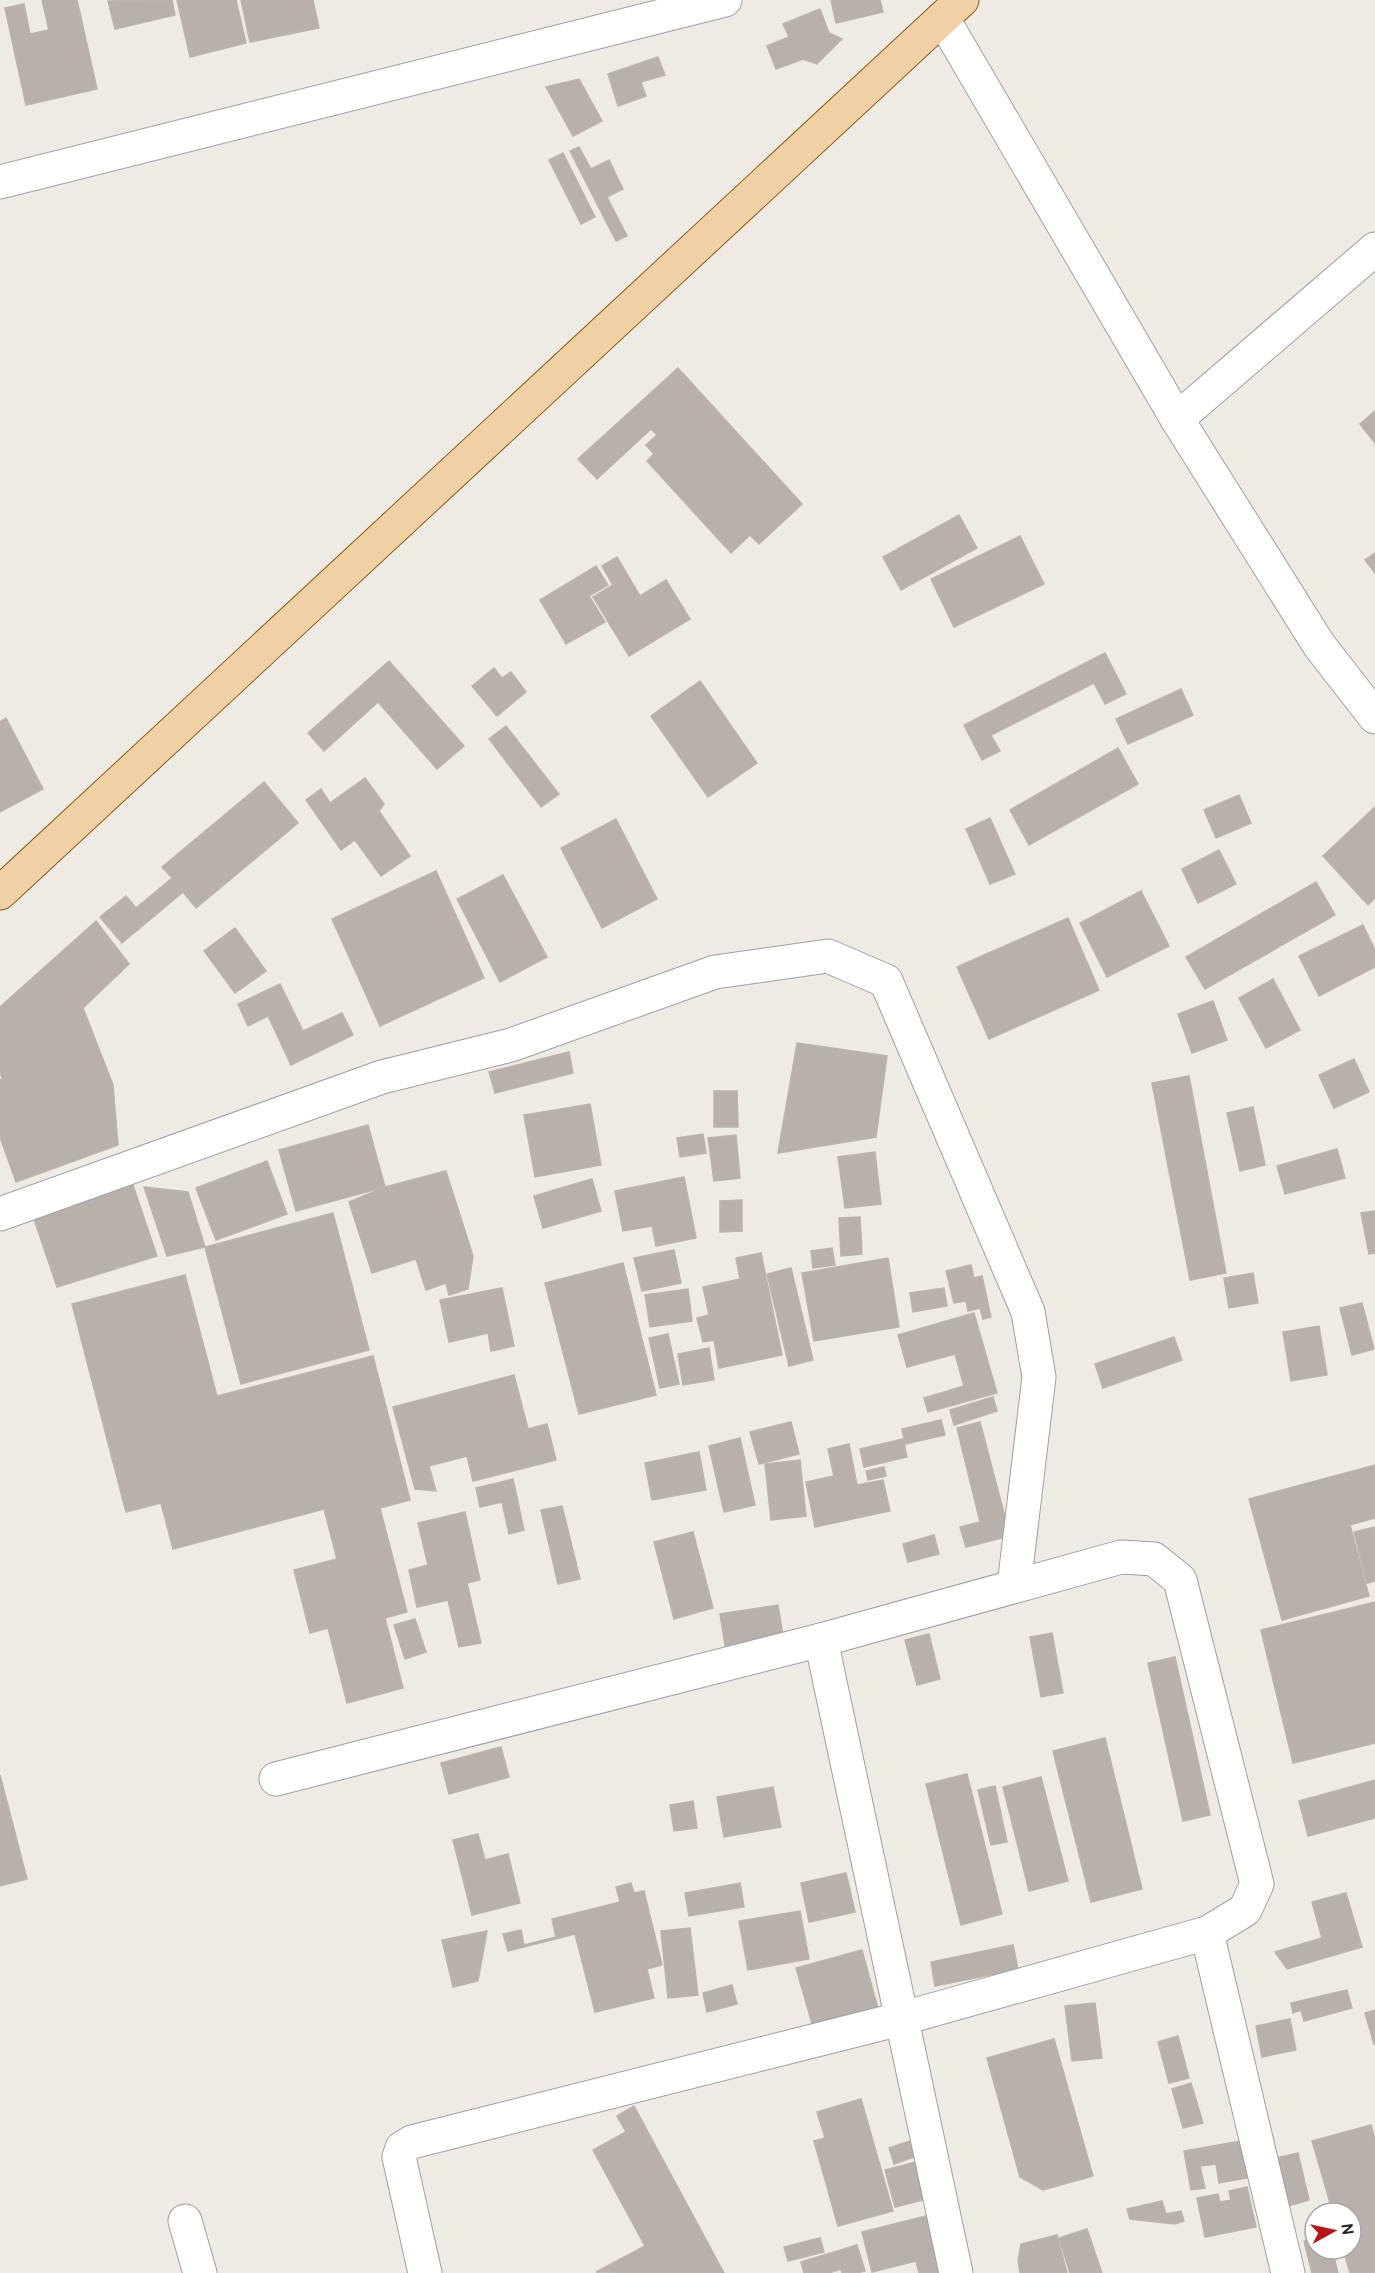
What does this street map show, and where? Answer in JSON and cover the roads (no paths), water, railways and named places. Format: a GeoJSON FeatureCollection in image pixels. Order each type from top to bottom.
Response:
{"type":"FeatureCollection","features":[{"type":"Feature","properties":{"kind":"main road"},"geometry":{"type":"LineString","coordinates":[[0,893],[953,10]]}},
{"type":"Feature","properties":{"kind":"street"},"geometry":{"type":"LineString","coordinates":[[0,182],[725,0]]}},
{"type":"Feature","properties":{"kind":"street"},"geometry":{"type":"LineString","coordinates":[[953,10],[1177,419],[1319,645],[1375,717]]}},
{"type":"Feature","properties":{"kind":"street"},"geometry":{"type":"LineString","coordinates":[[1177,419],[1375,249]]}},
{"type":"Feature","properties":{"kind":"street"},"geometry":{"type":"LineString","coordinates":[[0,1214],[382,1077],[511,1046],[715,972],[828,956],[886,981],[1029,1312],[1039,1377],[1014,1586]]}},
{"type":"Feature","properties":{"kind":"street"},"geometry":{"type":"LineString","coordinates":[[276,1779],[821,1640],[1121,1557],[1154,1559],[1180,1580],[1257,1884],[1245,1910],[1206,1933],[900,2019],[412,2142],[402,2148],[399,2157],[425,2273]]}},
{"type":"Feature","properties":{"kind":"street"},"geometry":{"type":"LineString","coordinates":[[821,1640],[956,2273]]}},
{"type":"Feature","properties":{"kind":"street"},"geometry":{"type":"LineString","coordinates":[[1206,1933],[1287,2273]]}},
{"type":"Feature","properties":{"kind":"street"},"geometry":{"type":"LineString","coordinates":[[185,2221],[200,2273]]}}]}
